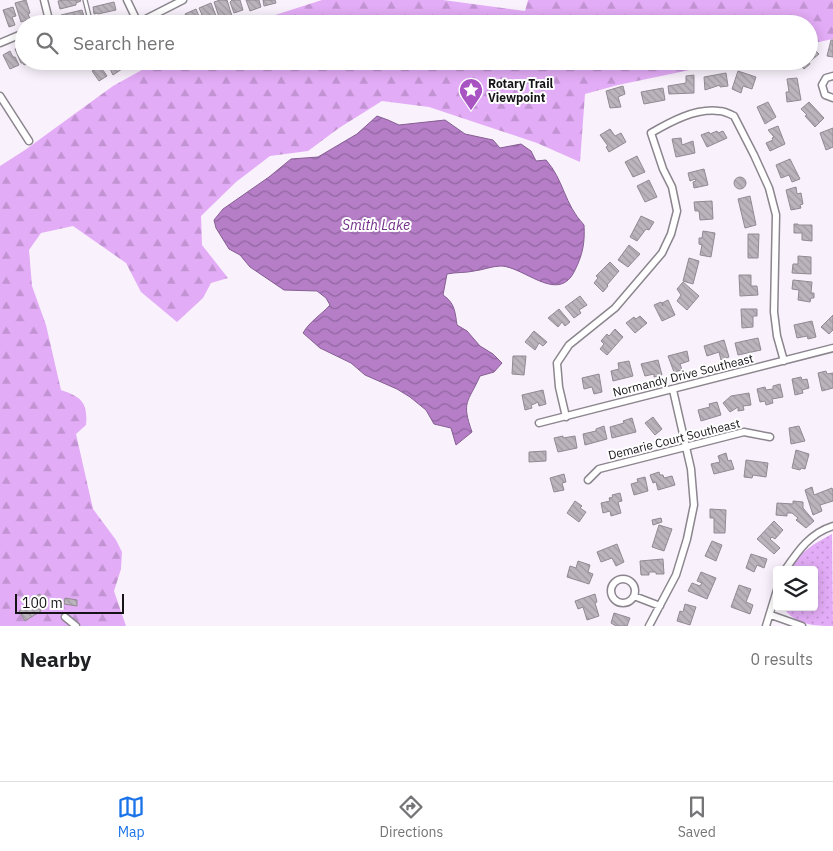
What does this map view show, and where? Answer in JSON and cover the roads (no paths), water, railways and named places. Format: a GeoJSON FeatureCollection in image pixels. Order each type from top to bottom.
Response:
{"type":"FeatureCollection","features":[{"type":"Feature","properties":{"kind":"street"},"geometry":{"type":"LineString","coordinates":[[44,0],[48,15]]}},
{"type":"Feature","properties":{"kind":"street"},"geometry":{"type":"LineString","coordinates":[[127,0],[134,15]]}},
{"type":"Feature","properties":{"kind":"street"},"geometry":{"type":"LineString","coordinates":[[153,15],[183,0]]}},
{"type":"Feature","properties":{"kind":"street"},"geometry":{"type":"LineString","coordinates":[[0,42],[15,36]]}},
{"type":"Feature","properties":{"kind":"street"},"geometry":{"type":"LineString","coordinates":[[833,76],[826,78],[822,85],[825,94],[833,98]]}},
{"type":"Feature","properties":{"kind":"street"},"geometry":{"type":"LineString","coordinates":[[0,96],[29,141]]}},
{"type":"Feature","properties":{"kind":"street"},"geometry":{"type":"LineString","coordinates":[[566,417],[559,387],[557,363],[569,345],[615,308],[662,253],[671,234],[677,211],[676,203],[672,187],[663,169],[651,133],[668,123],[696,113],[719,111],[734,116],[751,147],[769,188],[776,216],[774,312],[777,336],[784,361]]}},
{"type":"Feature","properties":{"kind":"street","name":"Normandy Drive Southeast"},"geometry":{"type":"LineString","coordinates":[[539,424],[833,348]]}},
{"type":"Feature","properties":{"kind":"street"},"geometry":{"type":"LineString","coordinates":[[649,626],[676,575],[687,539],[694,505],[691,469],[673,390]]}},
{"type":"Feature","properties":{"kind":"street","name":"Demarie Court Southeast"},"geometry":{"type":"LineString","coordinates":[[588,480],[599,469],[744,432],[770,437]]}},
{"type":"Feature","properties":{"kind":"street"},"geometry":{"type":"LineString","coordinates":[[787,566],[807,540],[826,528],[833,526]]}},
{"type":"Feature","properties":{"kind":"street"},"geometry":{"type":"LineString","coordinates":[[634,596],[660,606]]}},
{"type":"Feature","properties":{"kind":"street"},"geometry":{"type":"LineString","coordinates":[[766,626],[773,607]]}},
{"type":"Feature","properties":{"kind":"street"},"geometry":{"type":"LineString","coordinates":[[771,615],[802,626]]}},
{"type":"Feature","properties":{"kind":"street"},"geometry":{"type":"LineString","coordinates":[[65,617],[76,626]]}},
{"type":"Feature","properties":{"kind":"lane"},"geometry":{"type":"LineString","coordinates":[[85,0],[89,15]]}},
{"type":"Feature","properties":{"kind":"water","name":"Smith Lake"},"geometry":{"type":"Polygon","coordinates":[[[377,116],[399,125],[445,120],[465,134],[493,140],[500,148],[521,144],[531,151],[536,161],[546,160],[557,176],[572,209],[584,225],[583,248],[578,264],[568,280],[560,284],[541,282],[501,266],[471,272],[447,274],[443,295],[452,305],[457,325],[467,331],[480,346],[493,354],[502,363],[494,372],[480,376],[467,402],[467,414],[472,432],[456,445],[451,428],[434,424],[426,410],[410,397],[365,375],[351,363],[320,348],[303,333],[330,305],[326,298],[317,291],[284,290],[250,267],[240,255],[229,249],[216,228],[214,220],[223,209],[291,159],[318,157],[357,134],[377,116]]]}},
{"type":"Feature","properties":{"kind":"place","name":"Rotary Trail Viewpoint"},"geometry":{"type":"Point","coordinates":[471,111]}}]}
